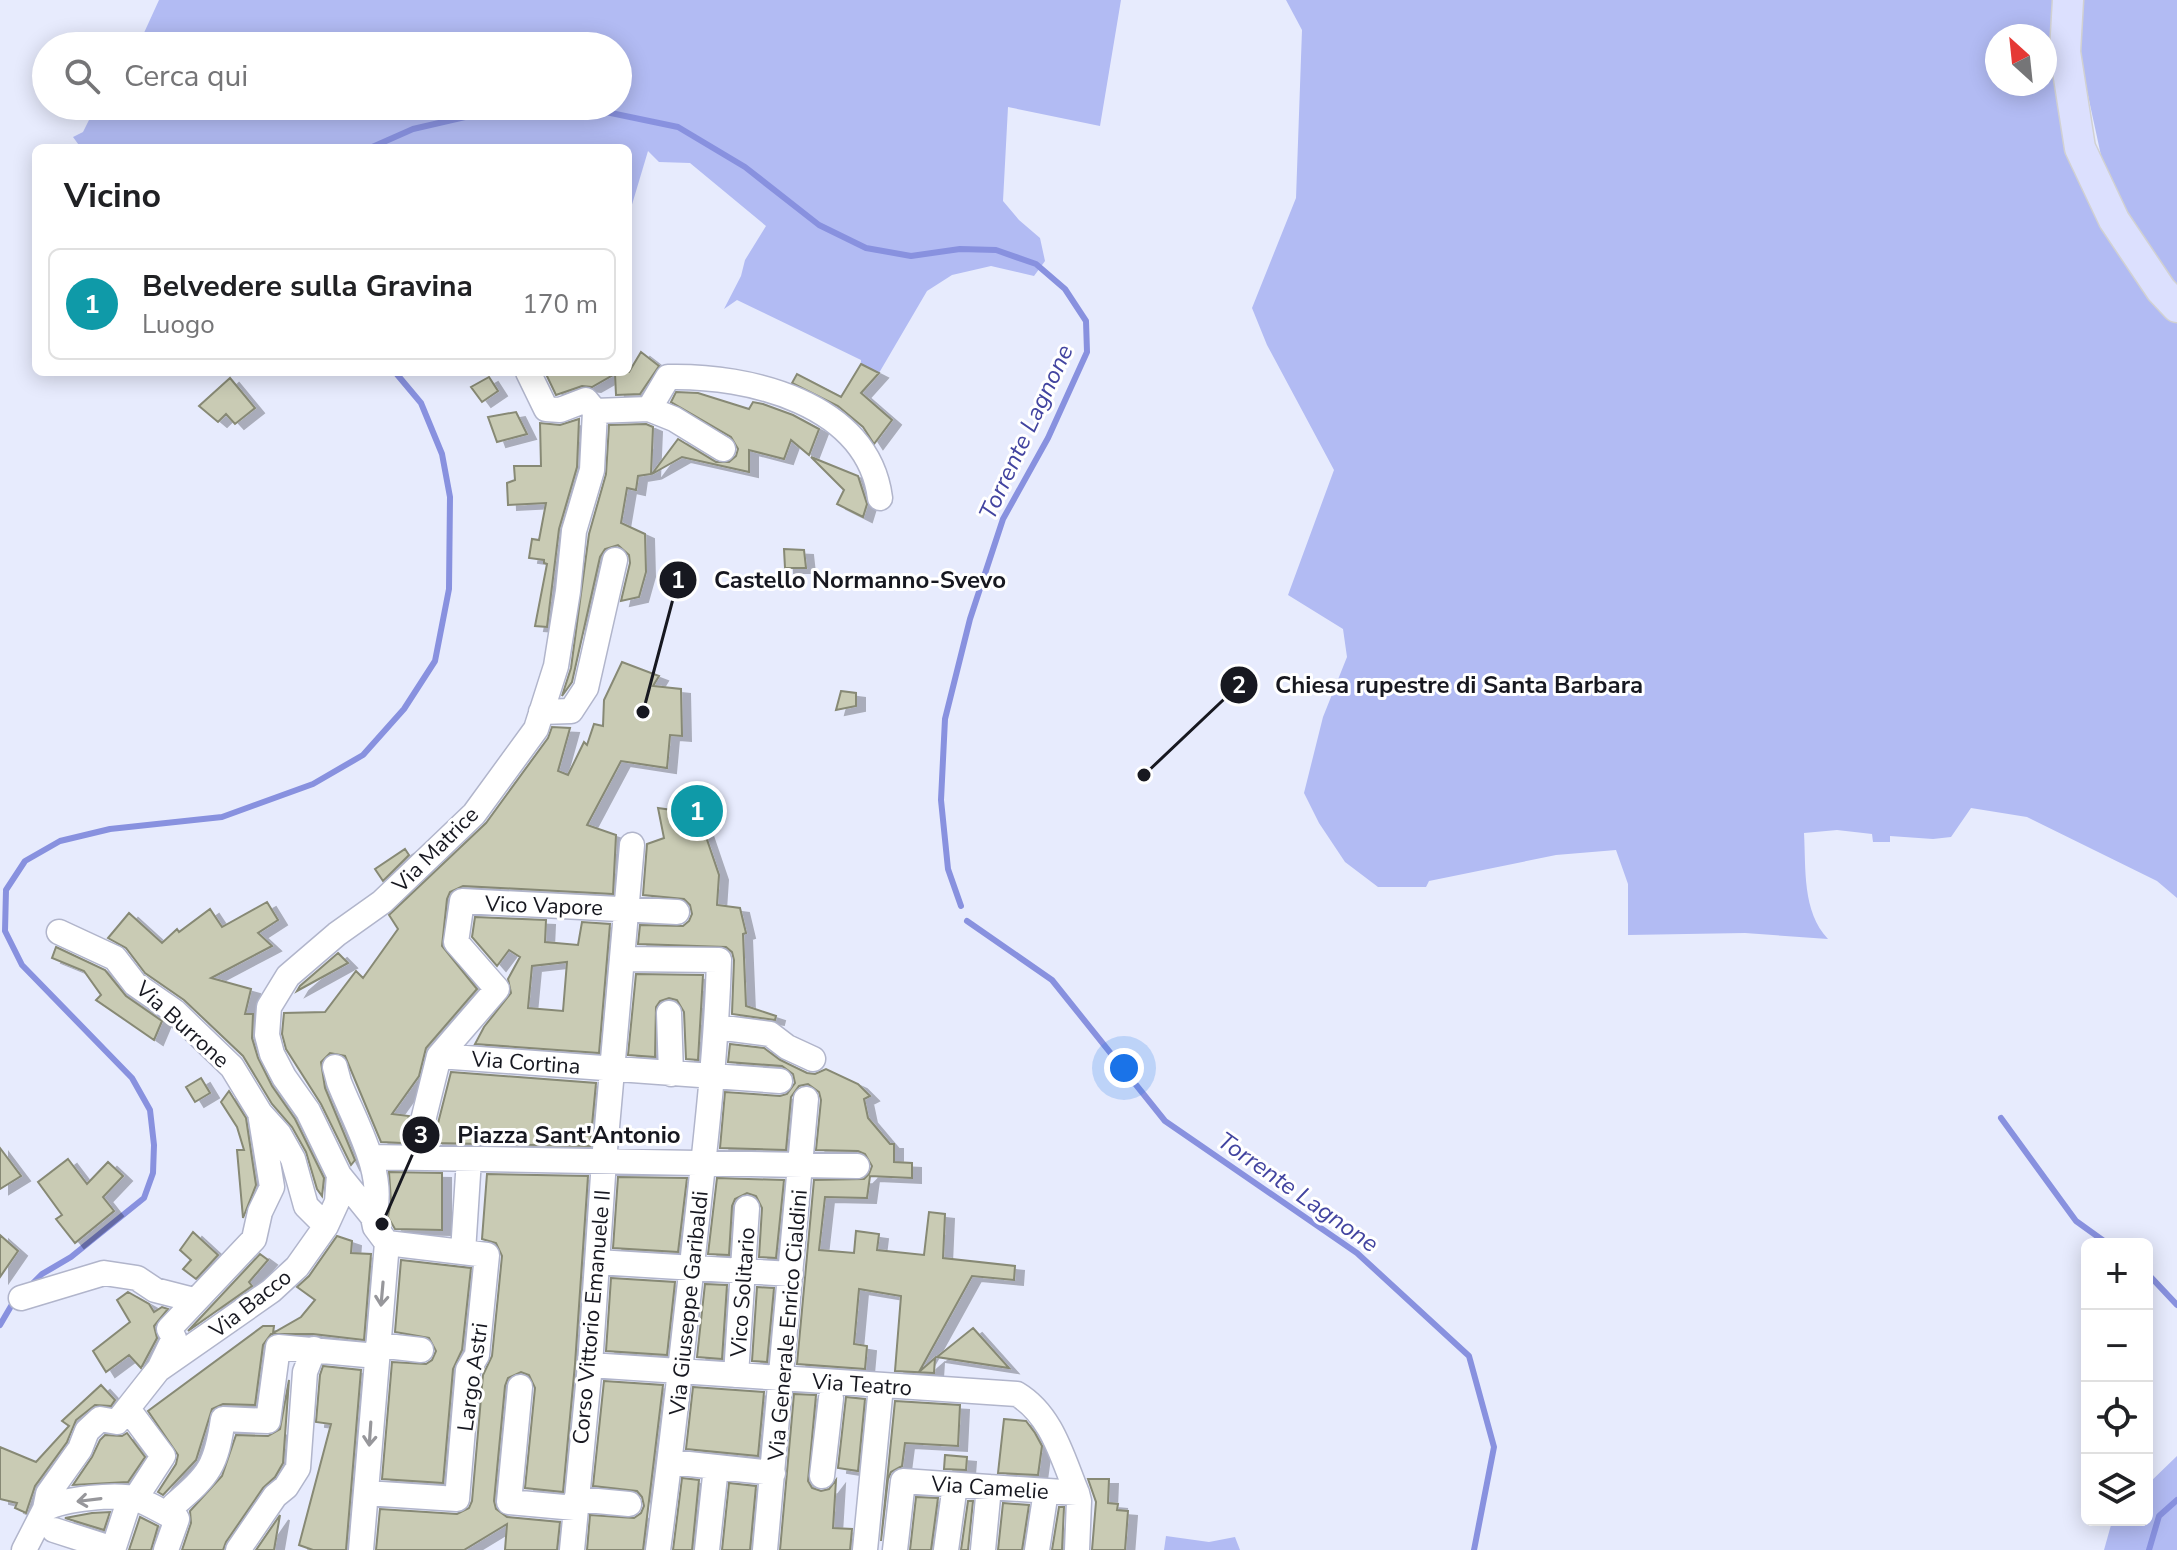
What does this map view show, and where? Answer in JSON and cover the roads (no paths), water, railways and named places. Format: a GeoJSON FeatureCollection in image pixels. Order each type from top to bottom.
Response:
{"type":"FeatureCollection","features":[{"type":"Feature","properties":{"kind":"main road"},"geometry":{"type":"LineString","coordinates":[[2068,0],[2065,52],[2080,148],[2114,220],[2161,290],[2177,307]]}},
{"type":"Feature","properties":{"kind":"street"},"geometry":{"type":"LineString","coordinates":[[530,376],[546,409],[560,410],[586,400],[595,411],[649,409],[674,419],[723,449]]}},
{"type":"Feature","properties":{"kind":"street"},"geometry":{"type":"LineString","coordinates":[[649,409],[668,377],[756,384],[827,414],[866,454],[877,476],[880,498]]}},
{"type":"Feature","properties":{"kind":"street","name":"Via Matrice"},"geometry":{"type":"LineString","coordinates":[[378,1229],[339,1175],[308,1111],[272,1054],[267,1035],[269,1007],[288,976],[337,934],[382,902],[474,814],[536,729],[556,666],[574,531],[592,470],[595,411]]}},
{"type":"Feature","properties":{"kind":"street"},"geometry":{"type":"LineString","coordinates":[[541,712],[571,711],[586,688],[615,560]]}},
{"type":"Feature","properties":{"kind":"street","name":"Corso Vittorio Emanuele II"},"geometry":{"type":"LineString","coordinates":[[572,1550],[632,845]]}},
{"type":"Feature","properties":{"kind":"street","name":"Vico Vapore"},"geometry":{"type":"LineString","coordinates":[[439,1056],[497,989],[456,942],[462,901],[677,912]]}},
{"type":"Feature","properties":{"kind":"street","name":"Via Burrone"},"geometry":{"type":"LineString","coordinates":[[59,932],[115,958],[135,984],[174,1011],[232,1067],[293,1159],[306,1206],[326,1226]]}},
{"type":"Feature","properties":{"kind":"street","name":"Via Giuseppe Garibaldi"},"geometry":{"type":"LineString","coordinates":[[622,959],[719,960],[717,1027],[704,1162],[682,1371],[658,1550]]}},
{"type":"Feature","properties":{"kind":"street"},"geometry":{"type":"LineString","coordinates":[[669,1013],[671,1074]]}},
{"type":"Feature","properties":{"kind":"street"},"geometry":{"type":"LineString","coordinates":[[717,1027],[770,1034],[787,1047],[813,1059]]}},
{"type":"Feature","properties":{"kind":"street"},"geometry":{"type":"LineString","coordinates":[[414,1157],[439,1056]]}},
{"type":"Feature","properties":{"kind":"street","name":"Via Cortina"},"geometry":{"type":"LineString","coordinates":[[439,1056],[780,1081]]}},
{"type":"Feature","properties":{"kind":"street"},"geometry":{"type":"LineString","coordinates":[[335,1067],[376,1178],[378,1351],[361,1550]]}},
{"type":"Feature","properties":{"kind":"street","name":"Via Generale Enrico Cialdini"},"geometry":{"type":"LineString","coordinates":[[765,1550],[806,1099]]}},
{"type":"Feature","properties":{"kind":"street"},"geometry":{"type":"LineString","coordinates":[[158,1370],[174,1338],[169,1329],[254,1239],[260,1212],[272,1187],[260,1113]]}},
{"type":"Feature","properties":{"kind":"street"},"geometry":{"type":"LineString","coordinates":[[370,1157],[857,1166]]}},
{"type":"Feature","properties":{"kind":"street","name":"Largo Astri"},"geometry":{"type":"LineString","coordinates":[[366,1493],[457,1499],[468,1370],[477,1355],[469,1159]]}},
{"type":"Feature","properties":{"kind":"street","name":"Via Bacco"},"geometry":{"type":"LineString","coordinates":[[128,1409],[158,1370],[271,1291],[297,1267],[326,1226],[337,1202],[339,1175]]}},
{"type":"Feature","properties":{"kind":"street","name":"Vico Solitario"},"geometry":{"type":"LineString","coordinates":[[736,1375],[747,1208]]}},
{"type":"Feature","properties":{"kind":"street"},"geometry":{"type":"LineString","coordinates":[[378,1229],[475,1253]]}},
{"type":"Feature","properties":{"kind":"street"},"geometry":{"type":"LineString","coordinates":[[597,1262],[791,1274]]}},
{"type":"Feature","properties":{"kind":"street"},"geometry":{"type":"LineString","coordinates":[[21,1298],[104,1273],[137,1278],[155,1290],[194,1300]]}},
{"type":"Feature","properties":{"kind":"street"},"geometry":{"type":"LineString","coordinates":[[166,1550],[175,1512],[203,1480],[218,1454],[223,1419],[268,1421],[278,1347],[421,1350]]}},
{"type":"Feature","properties":{"kind":"street"},"geometry":{"type":"LineString","coordinates":[[238,1550],[298,1468],[305,1372],[314,1349]]}},
{"type":"Feature","properties":{"kind":"street","name":"Via Teatro"},"geometry":{"type":"LineString","coordinates":[[590,1365],[1017,1394],[1031,1403],[1045,1420],[1077,1493]]}},
{"type":"Feature","properties":{"kind":"street"},"geometry":{"type":"LineString","coordinates":[[865,1550],[881,1386]]}},
{"type":"Feature","properties":{"kind":"street"},"geometry":{"type":"LineString","coordinates":[[520,1387],[509,1502],[629,1504]]}},
{"type":"Feature","properties":{"kind":"street"},"geometry":{"type":"LineString","coordinates":[[822,1476],[831,1398]]}},
{"type":"Feature","properties":{"kind":"street"},"geometry":{"type":"LineString","coordinates":[[128,1409],[163,1456],[133,1498],[113,1550],[50,1520],[48,1494],[80,1449],[87,1431],[100,1419],[117,1422],[128,1409]]}},
{"type":"Feature","properties":{"kind":"street"},"geometry":{"type":"LineString","coordinates":[[670,1462],[773,1473]]}},
{"type":"Feature","properties":{"kind":"street"},"geometry":{"type":"LineString","coordinates":[[707,1550],[716,1467]]}},
{"type":"Feature","properties":{"kind":"street","name":"Via Camelie"},"geometry":{"type":"LineString","coordinates":[[895,1550],[903,1481],[1077,1493]]}},
{"type":"Feature","properties":{"kind":"street"},"geometry":{"type":"LineString","coordinates":[[946,1550],[955,1485]]}},
{"type":"Feature","properties":{"kind":"street"},"geometry":{"type":"LineString","coordinates":[[983,1550],[989,1487]]}},
{"type":"Feature","properties":{"kind":"street"},"geometry":{"type":"LineString","coordinates":[[1037,1550],[1046,1491]]}},
{"type":"Feature","properties":{"kind":"street"},"geometry":{"type":"LineString","coordinates":[[1077,1493],[1077,1550]]}},
{"type":"Feature","properties":{"kind":"street"},"geometry":{"type":"LineString","coordinates":[[24,1550],[50,1520],[54,1504],[112,1497],[133,1498],[175,1512]]}},
{"type":"Feature","properties":{"kind":"waterway","name":"Torrente Lagnone"},"geometry":{"type":"LineString","coordinates":[[632,117],[678,127],[745,167],[819,225],[866,248],[911,256],[960,249],[996,250],[1036,264],[1065,289],[1086,321],[1087,352],[1048,438],[1003,519],[970,619],[945,719],[941,800],[948,869],[961,906]]}},
{"type":"Feature","properties":{"kind":"waterway","name":"Torrente Lagnone"},"geometry":{"type":"LineString","coordinates":[[379,144],[413,129],[452,120]]}},
{"type":"Feature","properties":{"kind":"waterway","name":"Torrente Lagnone"},"geometry":{"type":"LineString","coordinates":[[31,1285],[144,1198],[153,1173],[154,1145],[150,1110],[132,1078],[22,965],[5,931],[6,890],[25,861],[60,841],[110,829],[222,817],[313,784],[363,755],[404,709],[435,661],[449,589],[450,497],[442,454],[421,403],[398,376]]}},
{"type":"Feature","properties":{"kind":"waterway","name":"Torrente Lagnone"},"geometry":{"type":"LineString","coordinates":[[967,921],[1052,980],[1165,1121],[1357,1253],[1469,1356],[1494,1447],[1474,1550]]}},
{"type":"Feature","properties":{"kind":"waterway"},"geometry":{"type":"LineString","coordinates":[[2001,1118],[2076,1221],[2100,1238]]}},
{"type":"Feature","properties":{"kind":"waterway"},"geometry":{"type":"LineString","coordinates":[[2153,1279],[2177,1305]]}},
{"type":"Feature","properties":{"kind":"waterway","name":"Torrente Lagnone"},"geometry":{"type":"LineString","coordinates":[[0,1325],[14,1301]]}},
{"type":"Feature","properties":{"kind":"waterway"},"geometry":{"type":"LineString","coordinates":[[2149,1550],[2159,1516],[2177,1500]]}},
{"type":"Feature","properties":{"kind":"place","name":"Castello Normanno-Svevo"},"geometry":{"type":"Point","coordinates":[643,712]}},
{"type":"Feature","properties":{"kind":"place","name":"Chiesa rupestre di Santa Barbara"},"geometry":{"type":"Point","coordinates":[1144,775]}},
{"type":"Feature","properties":{"kind":"place","name":"Belvedere sulla Gravina"},"geometry":{"type":"Point","coordinates":[697,811]}},
{"type":"Feature","properties":{"kind":"place","name":"Piazza Sant'Antonio"},"geometry":{"type":"Point","coordinates":[382,1224]}}]}
